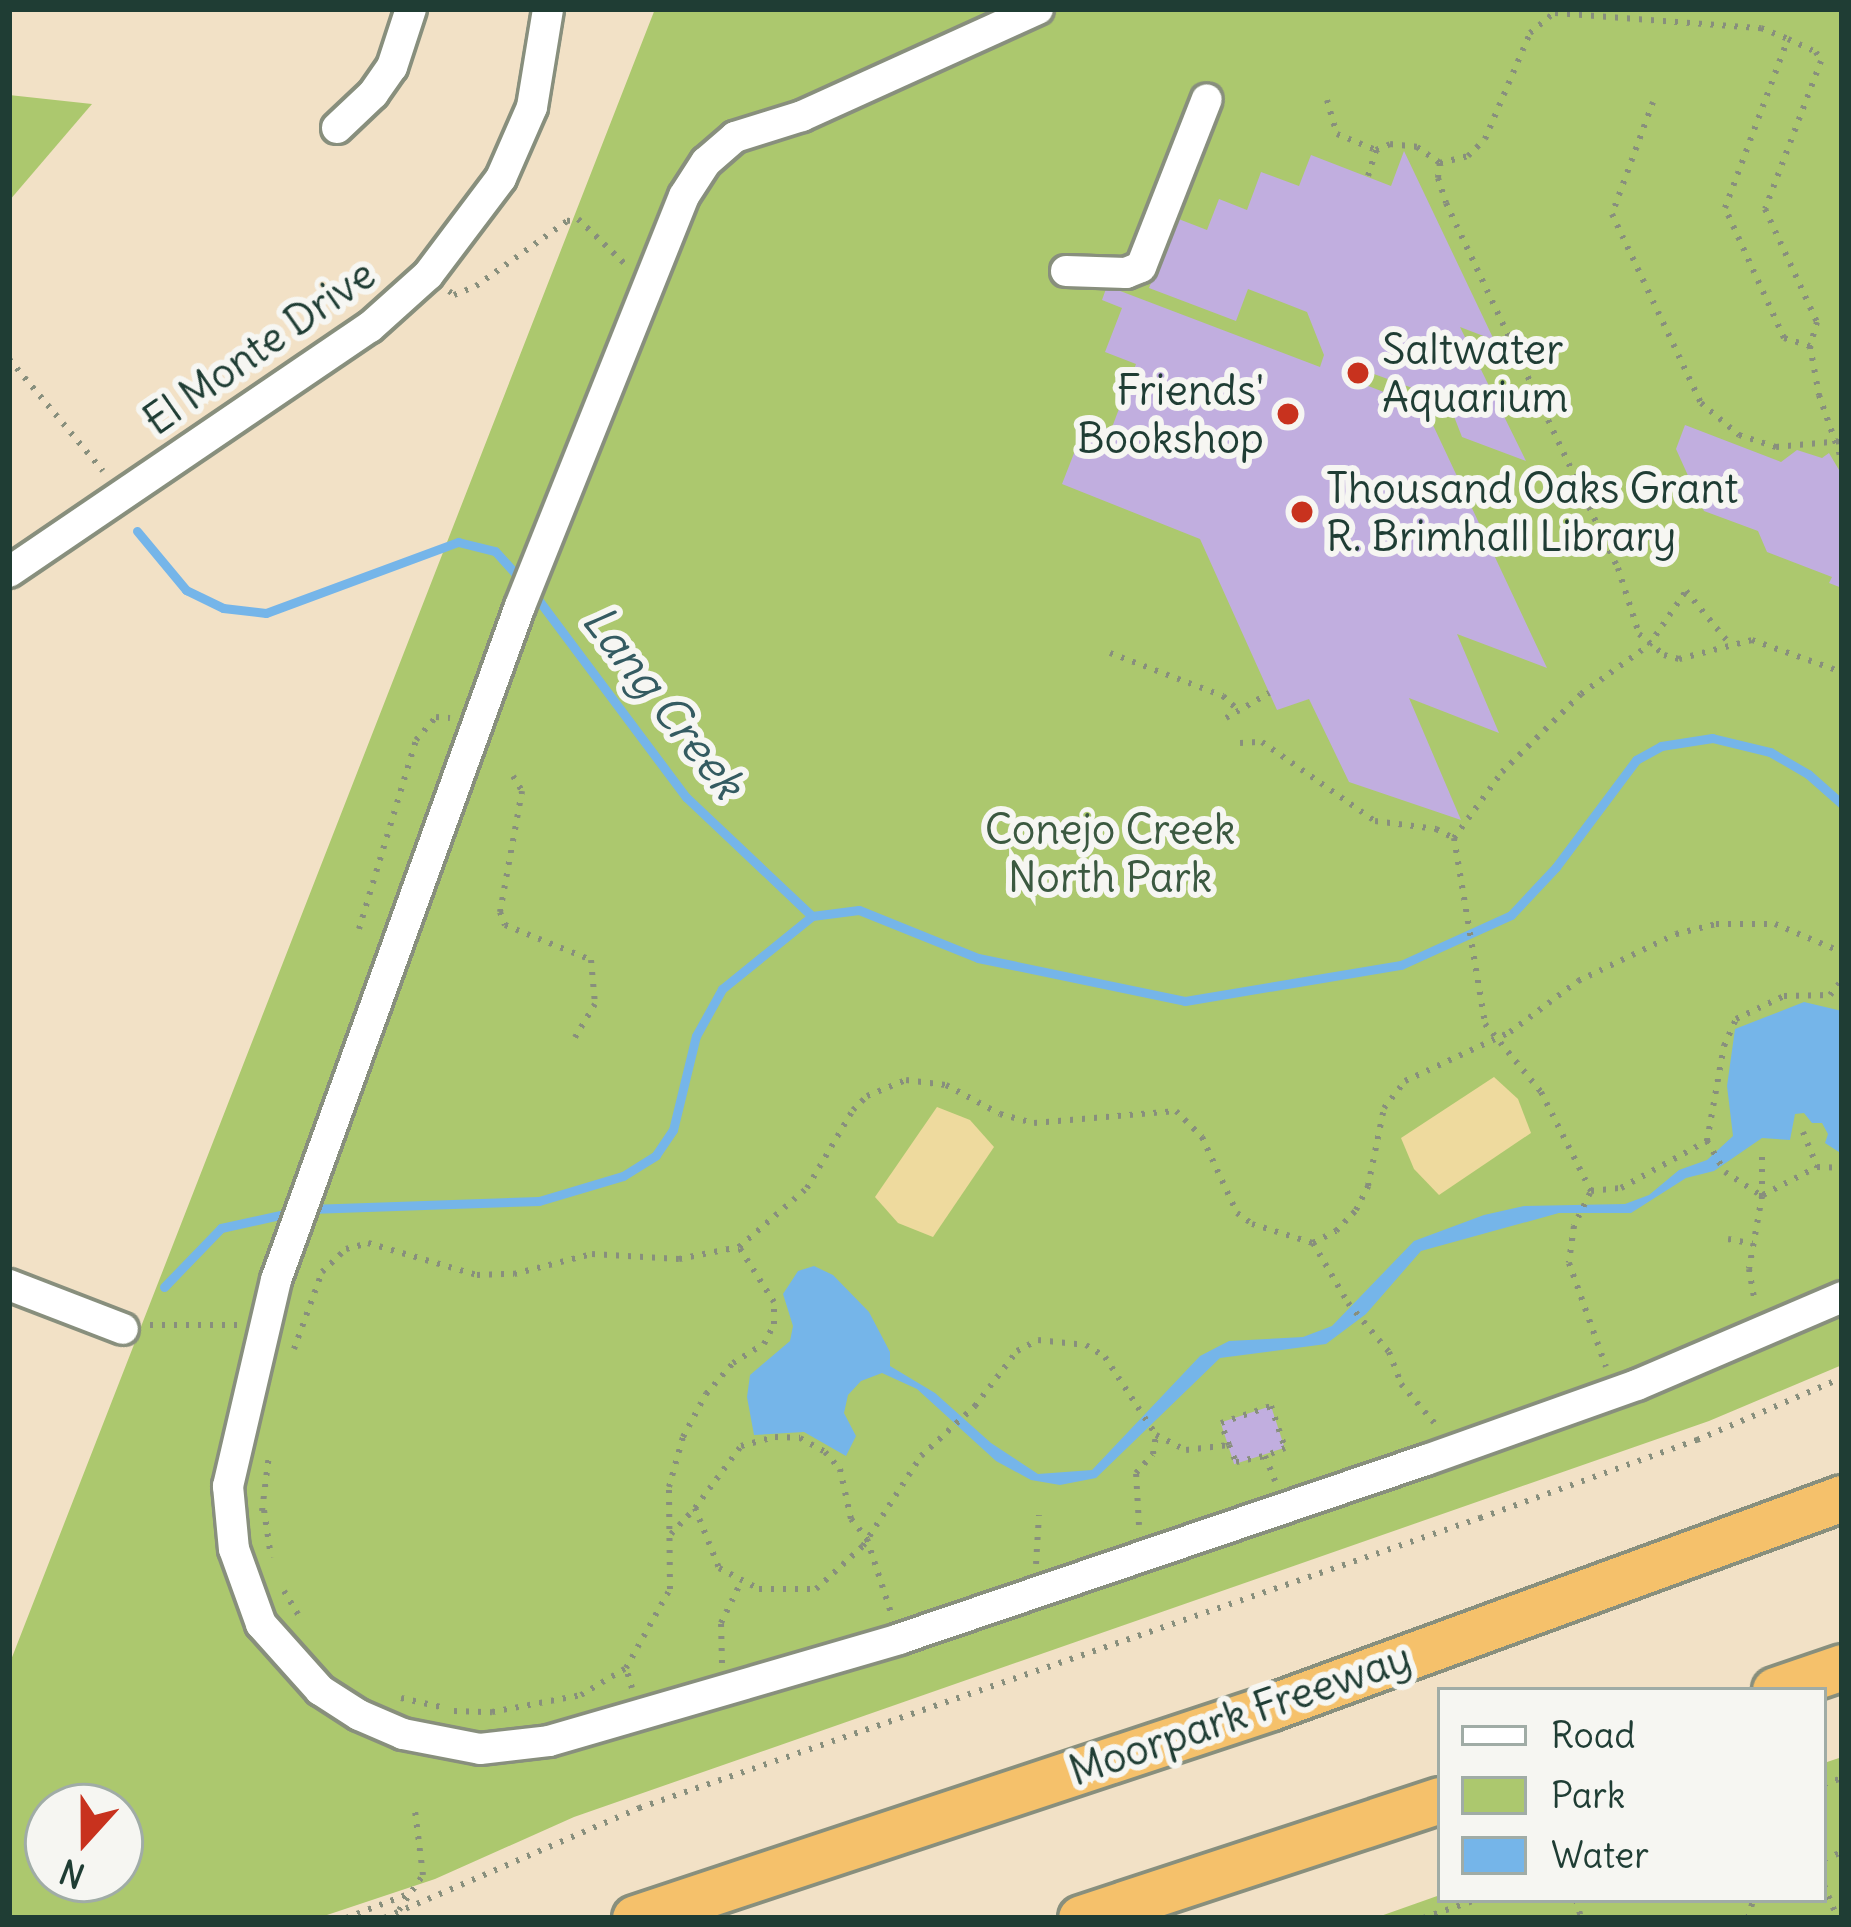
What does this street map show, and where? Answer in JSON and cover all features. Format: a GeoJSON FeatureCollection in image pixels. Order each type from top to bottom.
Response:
{"type":"FeatureCollection","features":[{"type":"Feature","properties":{"kind":"highway"},"geometry":{"type":"LineString","coordinates":[[1783,1520],[1842,1486]]}},
{"type":"Feature","properties":{"kind":"highway","name":"Moorpark Freeway"},"geometry":{"type":"LineString","coordinates":[[634,1918],[1271,1707],[1842,1498]]}},
{"type":"Feature","properties":{"kind":"highway"},"geometry":{"type":"LineString","coordinates":[[1784,1687],[1838,1669]]}},
{"type":"Feature","properties":{"kind":"highway"},"geometry":{"type":"LineString","coordinates":[[1081,1918],[1437,1801]]}},
{"type":"Feature","properties":{"kind":"street"},"geometry":{"type":"LineString","coordinates":[[337,128],[373,94],[392,67],[410,9]]}},
{"type":"Feature","properties":{"kind":"street","name":"El Monte Drive"},"geometry":{"type":"LineString","coordinates":[[9,572],[370,327],[428,275],[501,178],[532,107],[548,9]]}},
{"type":"Feature","properties":{"kind":"street"},"geometry":{"type":"LineString","coordinates":[[1038,9],[802,116],[735,136],[706,162],[684,196],[520,606],[289,1240],[235,1440],[228,1514],[243,1582],[261,1624],[320,1690],[358,1715],[403,1734],[480,1749],[549,1741],[899,1639],[1150,1554],[1616,1393],[1842,1297]]}},
{"type":"Feature","properties":{"kind":"street"},"geometry":{"type":"LineString","coordinates":[[1066,271],[1126,273],[1141,267],[1208,99]]}},
{"type":"Feature","properties":{"kind":"street"},"geometry":{"type":"LineString","coordinates":[[9,1285],[123,1329]]}},
{"type":"Feature","properties":{"kind":"path"},"geometry":{"type":"LineString","coordinates":[[1327,100],[1337,134],[1376,150],[1390,144],[1417,147],[1440,163],[1468,156],[1485,139],[1530,33],[1557,11],[1761,28],[1816,52],[1821,61],[1765,209],[1816,322],[1810,346],[1842,460]]}},
{"type":"Feature","properties":{"kind":"path"},"geometry":{"type":"LineString","coordinates":[[1788,40],[1725,208],[1784,338],[1810,346]]}},
{"type":"Feature","properties":{"kind":"path"},"geometry":{"type":"LineString","coordinates":[[1653,102],[1612,214],[1701,404],[1749,439],[1776,447],[1839,443]]}},
{"type":"Feature","properties":{"kind":"path"},"geometry":{"type":"LineString","coordinates":[[1368,176],[1376,150]]}},
{"type":"Feature","properties":{"kind":"path"},"geometry":{"type":"LineString","coordinates":[[1440,163],[1438,178],[1446,203],[1618,568],[1628,611],[1648,645],[1679,659],[1712,653],[1728,642],[1776,645],[1842,672]]}},
{"type":"Feature","properties":{"kind":"path"},"geometry":{"type":"LineString","coordinates":[[428,275],[454,296],[578,219],[628,268],[651,276]]}},
{"type":"Feature","properties":{"kind":"path"},"geometry":{"type":"LineString","coordinates":[[9,358],[122,495]]}},
{"type":"Feature","properties":{"kind":"path"},"geometry":{"type":"LineString","coordinates":[[1745,448],[1749,439]]}},
{"type":"Feature","properties":{"kind":"path"},"geometry":{"type":"LineString","coordinates":[[1591,1191],[1540,1092],[1485,1024],[1454,838],[1502,772],[1581,694],[1648,645],[1686,591],[1728,642]]}},
{"type":"Feature","properties":{"kind":"path"},"geometry":{"type":"LineString","coordinates":[[1110,653],[1223,696],[1239,711]]}},
{"type":"Feature","properties":{"kind":"path"},"geometry":{"type":"LineString","coordinates":[[1226,718],[1269,693]]}},
{"type":"Feature","properties":{"kind":"path"},"geometry":{"type":"LineString","coordinates":[[358,929],[416,740],[436,718],[476,725]]}},
{"type":"Feature","properties":{"kind":"path"},"geometry":{"type":"LineString","coordinates":[[1240,743],[1262,742],[1375,821],[1436,829],[1454,838]]}},
{"type":"Feature","properties":{"kind":"path"},"geometry":{"type":"LineString","coordinates":[[513,776],[522,791],[500,912],[505,925],[591,960],[595,1004],[575,1036]]}},
{"type":"Feature","properties":{"kind":"path"},"geometry":{"type":"LineString","coordinates":[[1313,1243],[1336,1231],[1356,1210],[1367,1186],[1384,1108],[1405,1081],[1495,1040],[1578,981],[1676,934],[1716,924],[1775,924],[1842,952]]}},
{"type":"Feature","properties":{"kind":"path"},"geometry":{"type":"LineString","coordinates":[[1762,1196],[1725,1172],[1707,1141],[1724,1046],[1736,1019],[1784,996],[1830,995],[1842,980]]}},
{"type":"Feature","properties":{"kind":"path"},"geometry":{"type":"LineString","coordinates":[[292,1357],[322,1272],[346,1250],[368,1243],[477,1275],[514,1274],[592,1255],[679,1259],[739,1247],[807,1188],[853,1110],[885,1086],[906,1080],[946,1085],[1000,1114],[1034,1123],[1176,1111],[1202,1137],[1237,1214],[1252,1224],[1313,1243],[1348,1303],[1389,1352],[1401,1384],[1433,1415],[1448,1451]]}},
{"type":"Feature","properties":{"kind":"path"},"geometry":{"type":"LineString","coordinates":[[1803,1132],[1817,1167]]}},
{"type":"Feature","properties":{"kind":"path"},"geometry":{"type":"LineString","coordinates":[[1591,1191],[1621,1188],[1707,1141]]}},
{"type":"Feature","properties":{"kind":"path"},"geometry":{"type":"LineString","coordinates":[[1762,1152],[1751,1292],[1764,1332]]}},
{"type":"Feature","properties":{"kind":"path"},"geometry":{"type":"LineString","coordinates":[[1762,1196],[1817,1167],[1842,1168]]}},
{"type":"Feature","properties":{"kind":"path"},"geometry":{"type":"LineString","coordinates":[[1591,1191],[1574,1226],[1569,1263],[1616,1393]]}},
{"type":"Feature","properties":{"kind":"path"},"geometry":{"type":"LineString","coordinates":[[1728,1239],[1753,1244]]}},
{"type":"Feature","properties":{"kind":"path"},"geometry":{"type":"LineString","coordinates":[[382,1688],[454,1711],[492,1712],[581,1695],[626,1668],[670,1589],[669,1487],[683,1437],[706,1394],[733,1363],[764,1344],[774,1324],[774,1302],[739,1247]]}},
{"type":"Feature","properties":{"kind":"path"},"geometry":{"type":"LineString","coordinates":[[123,1329],[264,1325]]}},
{"type":"Feature","properties":{"kind":"path"},"geometry":{"type":"LineString","coordinates":[[695,1508],[719,1568],[741,1582],[787,1593],[816,1589],[836,1576],[867,1539],[921,1456],[963,1417],[1017,1351],[1038,1340],[1086,1345],[1105,1358],[1156,1435],[1186,1450],[1229,1445]]}},
{"type":"Feature","properties":{"kind":"path"},"geometry":{"type":"LineString","coordinates":[[384,1918],[639,1808],[1502,1510],[1696,1440],[1842,1378]]}},
{"type":"Feature","properties":{"kind":"path"},"geometry":{"type":"LineString","coordinates":[[1271,1406],[1285,1448],[1265,1456],[1236,1462],[1221,1423],[1271,1406]]}},
{"type":"Feature","properties":{"kind":"path"},"geometry":{"type":"LineString","coordinates":[[1150,1554],[1133,1492],[1136,1473],[1153,1454],[1156,1435]]}},
{"type":"Feature","properties":{"kind":"path"},"geometry":{"type":"LineString","coordinates":[[671,1534],[741,1446],[775,1436],[800,1438],[825,1452],[840,1469],[851,1519],[867,1539],[899,1639]]}},
{"type":"Feature","properties":{"kind":"path"},"geometry":{"type":"LineString","coordinates":[[269,1450],[264,1510],[273,1565]]}},
{"type":"Feature","properties":{"kind":"path"},"geometry":{"type":"LineString","coordinates":[[1265,1456],[1286,1507]]}},
{"type":"Feature","properties":{"kind":"path"},"geometry":{"type":"LineString","coordinates":[[228,1514],[264,1510]]}},
{"type":"Feature","properties":{"kind":"path"},"geometry":{"type":"LineString","coordinates":[[1039,1514],[1034,1553],[1045,1590]]}},
{"type":"Feature","properties":{"kind":"path"},"geometry":{"type":"LineString","coordinates":[[280,1580],[309,1632]]}},
{"type":"Feature","properties":{"kind":"path"},"geometry":{"type":"LineString","coordinates":[[728,1690],[719,1631],[741,1582]]}},
{"type":"Feature","properties":{"kind":"path"},"geometry":{"type":"LineString","coordinates":[[626,1668],[639,1715]]}},
{"type":"Feature","properties":{"kind":"path"},"geometry":{"type":"LineString","coordinates":[[397,1912],[414,1892],[423,1860],[415,1811]]}},
{"type":"Feature","properties":{"kind":"path"},"geometry":{"type":"LineString","coordinates":[[346,1918],[414,1892]]}},
{"type":"Feature","properties":{"kind":"path"},"geometry":{"type":"LineString","coordinates":[[1423,1918],[1467,1903]]}},
{"type":"Feature","properties":{"kind":"green space","name":"Conejo Creek North Park"},"geometry":{"type":"Polygon","coordinates":[[[655,9],[1842,9],[1842,1365],[1709,1421],[574,1817],[435,1879],[318,1918],[9,1918],[9,1665],[655,9]]]}},
{"type":"Feature","properties":{"kind":"green space"},"geometry":{"type":"Polygon","coordinates":[[[9,95],[92,104],[9,201],[9,95]]]}},
{"type":"Feature","properties":{"kind":"green space"},"geometry":{"type":"Polygon","coordinates":[[[1842,1757],[1842,1918],[1375,1918],[1437,1896],[1437,1903],[1827,1903],[1827,1762],[1842,1757]]]}},
{"type":"Feature","properties":{"kind":"sand"},"geometry":{"type":"Polygon","coordinates":[[[1494,1077],[1518,1099],[1531,1133],[1439,1195],[1414,1169],[1401,1138],[1494,1077]]]}},
{"type":"Feature","properties":{"kind":"sand"},"geometry":{"type":"Polygon","coordinates":[[[937,1107],[970,1120],[994,1147],[933,1237],[898,1223],[875,1197],[937,1107]]]}},
{"type":"Feature","properties":{"kind":"water"},"geometry":{"type":"Polygon","coordinates":[[[1804,1002],[1842,1011],[1842,1154],[1825,1143],[1828,1134],[1822,1123],[1812,1123],[1804,1113],[1795,1114],[1790,1140],[1762,1138],[1714,1171],[1686,1178],[1631,1213],[1559,1213],[1421,1251],[1366,1314],[1326,1344],[1220,1358],[1096,1478],[1060,1485],[1031,1480],[996,1461],[917,1389],[882,1373],[861,1381],[848,1395],[844,1413],[856,1436],[846,1456],[804,1432],[754,1435],[747,1397],[750,1375],[790,1341],[793,1326],[783,1294],[798,1271],[814,1266],[833,1275],[869,1312],[890,1352],[890,1366],[935,1393],[991,1443],[1038,1474],[1092,1470],[1200,1356],[1229,1341],[1303,1337],[1332,1326],[1414,1241],[1524,1206],[1625,1204],[1649,1195],[1679,1170],[1707,1160],[1733,1136],[1727,1086],[1735,1029],[1804,1002]]]}},
{"type":"Feature","properties":{"kind":"building","name":"Thousand Oaks Grant R. Brimhall Library"},"geometry":{"type":"Polygon","coordinates":[[[1404,151],[1494,340],[1460,327],[1526,461],[1462,437],[1448,401],[1363,370],[1358,382],[1425,408],[1547,668],[1457,634],[1499,733],[1409,698],[1461,820],[1349,782],[1309,699],[1277,710],[1200,539],[1062,484],[1087,420],[1111,430],[1136,364],[1105,352],[1122,308],[1102,300],[1107,286],[1320,367],[1324,355],[1307,312],[1248,289],[1236,321],[1149,288],[1176,218],[1207,230],[1219,199],[1247,210],[1261,172],[1299,186],[1311,155],[1391,186],[1404,151]]]}},
{"type":"Feature","properties":{"kind":"building"},"geometry":{"type":"Polygon","coordinates":[[[1685,425],[1781,462],[1797,450],[1822,458],[1829,453],[1842,475],[1842,588],[1829,583],[1832,577],[1767,552],[1758,531],[1704,511],[1676,449],[1685,425]]]}},
{"type":"Feature","properties":{"kind":"building"},"geometry":{"type":"Polygon","coordinates":[[[1271,1406],[1285,1448],[1234,1464],[1221,1422],[1271,1406]]]}},
{"type":"Feature","properties":{"kind":"waterway","name":"Lang Creek"},"geometry":{"type":"LineString","coordinates":[[137,531],[186,590],[223,608],[266,613],[458,542],[495,551],[523,582]]}},
{"type":"Feature","properties":{"kind":"waterway","name":"Lang Creek"},"geometry":{"type":"LineString","coordinates":[[534,594],[686,797],[812,916],[859,910],[978,958],[1185,1001],[1401,965],[1511,915],[1556,867],[1636,760],[1661,746],[1712,738],[1770,752],[1808,774],[1842,804]]}},
{"type":"Feature","properties":{"kind":"waterway"},"geometry":{"type":"LineString","coordinates":[[310,1209],[539,1201],[623,1176],[656,1155],[673,1130],[696,1036],[722,989],[812,916]]}},
{"type":"Feature","properties":{"kind":"waterway"},"geometry":{"type":"LineString","coordinates":[[164,1287],[221,1228],[294,1212]]}},
{"type":"Feature","properties":{"kind":"place","name":"Saltwater Aquarium"},"geometry":{"type":"Point","coordinates":[1358,373]}},
{"type":"Feature","properties":{"kind":"place","name":"Friends' Bookshop"},"geometry":{"type":"Point","coordinates":[1288,414]}},
{"type":"Feature","properties":{"kind":"place","name":"Thousand Oaks Grant R. Brimhall Library"},"geometry":{"type":"Point","coordinates":[1302,512]}}]}
